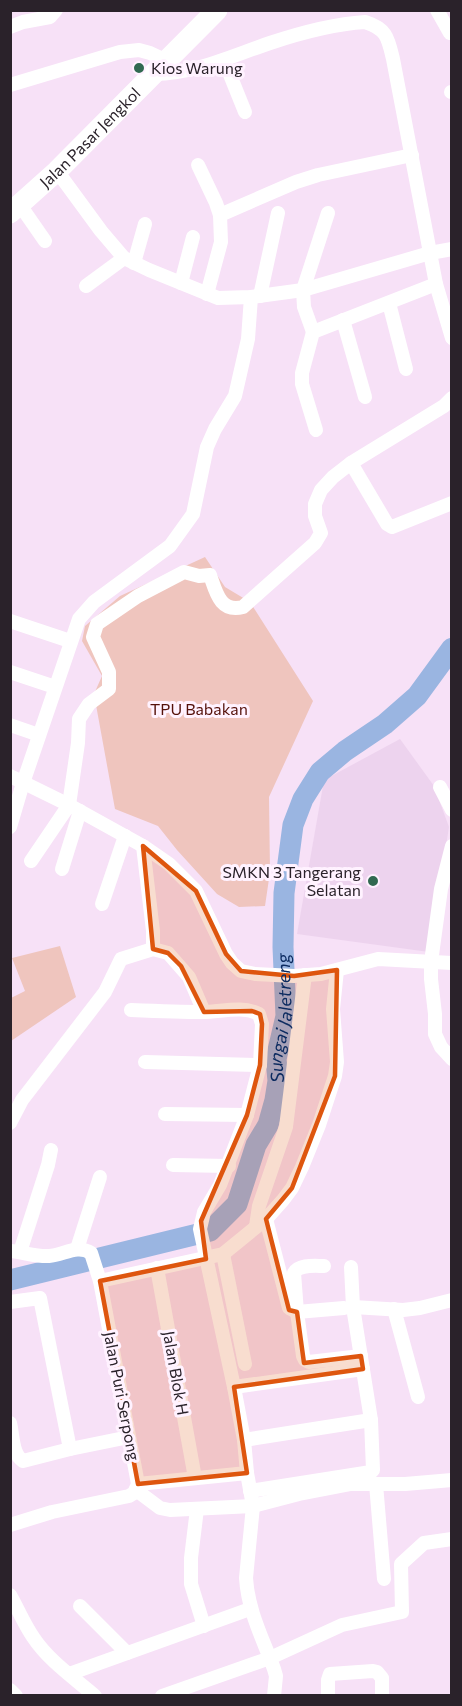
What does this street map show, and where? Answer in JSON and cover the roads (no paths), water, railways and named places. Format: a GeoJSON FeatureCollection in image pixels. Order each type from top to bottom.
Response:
{"type":"FeatureCollection","features":[{"type":"Feature","properties":{"kind":"main road","name":"Jalan Pasar Jengkol"},"geometry":{"type":"LineString","coordinates":[[15,209],[57,171],[217,11]]}},
{"type":"Feature","properties":{"kind":"street"},"geometry":{"type":"LineString","coordinates":[[10,27],[50,17],[56,10]]}},
{"type":"Feature","properties":{"kind":"street"},"geometry":{"type":"LineString","coordinates":[[437,10],[450,33]]}},
{"type":"Feature","properties":{"kind":"street"},"geometry":{"type":"LineString","coordinates":[[10,85],[120,51],[140,50],[150,53],[160,67],[178,73],[190,71],[359,16],[365,22],[382,30],[387,36],[436,284],[452,338]]}},
{"type":"Feature","properties":{"kind":"street"},"geometry":{"type":"LineString","coordinates":[[224,60],[245,112]]}},
{"type":"Feature","properties":{"kind":"street"},"geometry":{"type":"LineString","coordinates":[[220,215],[296,182],[318,175],[412,156]]}},
{"type":"Feature","properties":{"kind":"street"},"geometry":{"type":"LineString","coordinates":[[198,165],[220,215],[221,242],[207,294]]}},
{"type":"Feature","properties":{"kind":"street"},"geometry":{"type":"LineString","coordinates":[[57,171],[101,231],[129,260],[207,294],[224,299],[303,290],[430,253],[452,249]]}},
{"type":"Feature","properties":{"kind":"street"},"geometry":{"type":"LineString","coordinates":[[15,209],[45,241]]}},
{"type":"Feature","properties":{"kind":"street"},"geometry":{"type":"LineString","coordinates":[[10,827],[17,779],[39,735],[79,619],[94,602],[170,546],[193,513],[207,447],[235,396],[256,296],[278,213]]}},
{"type":"Feature","properties":{"kind":"street"},"geometry":{"type":"LineString","coordinates":[[316,430],[302,384],[302,373],[313,332],[304,308],[303,290],[328,213]]}},
{"type":"Feature","properties":{"kind":"street"},"geometry":{"type":"LineString","coordinates":[[86,286],[129,260],[145,224]]}},
{"type":"Feature","properties":{"kind":"street"},"geometry":{"type":"LineString","coordinates":[[181,283],[194,237]]}},
{"type":"Feature","properties":{"kind":"street"},"geometry":{"type":"LineString","coordinates":[[313,332],[436,284]]}},
{"type":"Feature","properties":{"kind":"street"},"geometry":{"type":"LineString","coordinates":[[389,303],[406,369]]}},
{"type":"Feature","properties":{"kind":"street"},"geometry":{"type":"LineString","coordinates":[[343,320],[365,397]]}},
{"type":"Feature","properties":{"kind":"street"},"geometry":{"type":"LineString","coordinates":[[63,869],[74,808],[79,719],[89,704],[110,689],[109,672],[93,637],[98,624],[138,597],[184,572],[199,576],[210,575],[219,598],[225,605],[231,608],[243,607],[315,543],[321,533],[314,510],[321,490],[333,477],[351,463],[444,406],[452,398]]}},
{"type":"Feature","properties":{"kind":"street"},"geometry":{"type":"LineString","coordinates":[[351,463],[387,524],[392,527],[452,502]]}},
{"type":"Feature","properties":{"kind":"street"},"geometry":{"type":"LineString","coordinates":[[10,621],[70,640]]}},
{"type":"Feature","properties":{"kind":"street"},"geometry":{"type":"LineString","coordinates":[[10,672],[55,687]]}},
{"type":"Feature","properties":{"kind":"street"},"geometry":{"type":"LineString","coordinates":[[10,725],[39,735]]}},
{"type":"Feature","properties":{"kind":"street"},"geometry":{"type":"LineString","coordinates":[[17,779],[143,846],[169,864],[196,891],[225,954],[241,971],[255,974],[321,974],[378,959],[452,963]]}},
{"type":"Feature","properties":{"kind":"street"},"geometry":{"type":"LineString","coordinates":[[440,788],[452,810]]}},
{"type":"Feature","properties":{"kind":"street"},"geometry":{"type":"LineString","coordinates":[[31,861],[74,808]]}},
{"type":"Feature","properties":{"kind":"street"},"geometry":{"type":"LineString","coordinates":[[102,904],[125,836]]}},
{"type":"Feature","properties":{"kind":"street"},"geometry":{"type":"LineString","coordinates":[[143,846],[153,949]]}},
{"type":"Feature","properties":{"kind":"street"},"geometry":{"type":"LineString","coordinates":[[452,846],[441,889],[431,962],[435,1034],[441,1047],[452,1059]]}},
{"type":"Feature","properties":{"kind":"street"},"geometry":{"type":"LineString","coordinates":[[10,1123],[22,1100],[105,992],[121,959],[126,956],[153,949],[168,953],[189,977],[204,1012]]}},
{"type":"Feature","properties":{"kind":"street"},"geometry":{"type":"LineString","coordinates":[[99,1278],[157,1268],[205,1254],[224,1254],[261,1223],[283,1200],[292,1188],[319,1125],[335,1076],[337,1062],[333,1009],[337,970]]}},
{"type":"Feature","properties":{"kind":"street"},"geometry":{"type":"LineString","coordinates":[[299,975],[286,1127],[259,1206],[261,1223],[289,1308],[297,1312],[348,1308],[420,1308],[452,1300]]}},
{"type":"Feature","properties":{"kind":"street"},"geometry":{"type":"LineString","coordinates":[[131,1010],[204,1012],[243,1009],[259,1014],[262,1024],[260,1065],[247,1115],[229,1166],[204,1212],[200,1229],[244,1440],[253,1506],[246,1578],[250,1609],[276,1676],[274,1695]]}},
{"type":"Feature","properties":{"kind":"street"},"geometry":{"type":"LineString","coordinates":[[145,1062],[260,1065]]}},
{"type":"Feature","properties":{"kind":"street"},"geometry":{"type":"LineString","coordinates":[[165,1114],[247,1115]]}},
{"type":"Feature","properties":{"kind":"street"},"geometry":{"type":"LineString","coordinates":[[51,1150],[48,1165],[15,1252],[45,1257],[77,1249],[100,1177]]}},
{"type":"Feature","properties":{"kind":"street"},"geometry":{"type":"LineString","coordinates":[[173,1166],[229,1166]]}},
{"type":"Feature","properties":{"kind":"street","name":"Jalan Puri Serpong"},"geometry":{"type":"LineString","coordinates":[[77,1249],[84,1249],[91,1253],[99,1278],[137,1487]]}},
{"type":"Feature","properties":{"kind":"street"},"geometry":{"type":"LineString","coordinates":[[224,1254],[245,1364]]}},
{"type":"Feature","properties":{"kind":"street"},"geometry":{"type":"LineString","coordinates":[[324,1266],[300,1267],[295,1271],[297,1312],[305,1360],[362,1363]]}},
{"type":"Feature","properties":{"kind":"street"},"geometry":{"type":"LineString","coordinates":[[250,1491],[371,1472],[374,1467],[362,1363],[348,1308],[351,1267]]}},
{"type":"Feature","properties":{"kind":"street","name":"Jalan Blok H"},"geometry":{"type":"LineString","coordinates":[[157,1268],[195,1478]]}},
{"type":"Feature","properties":{"kind":"street"},"geometry":{"type":"LineString","coordinates":[[10,1302],[40,1298],[70,1449]]}},
{"type":"Feature","properties":{"kind":"street"},"geometry":{"type":"LineString","coordinates":[[394,1309],[418,1397]]}},
{"type":"Feature","properties":{"kind":"street"},"geometry":{"type":"LineString","coordinates":[[234,1387],[362,1363]]}},
{"type":"Feature","properties":{"kind":"street"},"geometry":{"type":"LineString","coordinates":[[244,1440],[370,1420]]}},
{"type":"Feature","properties":{"kind":"street"},"geometry":{"type":"LineString","coordinates":[[10,1423],[16,1454],[21,1460],[27,1461],[70,1449],[129,1437]]}},
{"type":"Feature","properties":{"kind":"street"},"geometry":{"type":"LineString","coordinates":[[10,1525],[52,1512],[129,1496],[137,1487],[247,1473]]}},
{"type":"Feature","properties":{"kind":"street"},"geometry":{"type":"LineString","coordinates":[[137,1487],[160,1508],[170,1510],[253,1506],[291,1495],[351,1484],[405,1484],[452,1480]]}},
{"type":"Feature","properties":{"kind":"street"},"geometry":{"type":"LineString","coordinates":[[376,1484],[384,1579]]}},
{"type":"Feature","properties":{"kind":"street"},"geometry":{"type":"LineString","coordinates":[[197,1509],[191,1558],[191,1584],[204,1626]]}},
{"type":"Feature","properties":{"kind":"street"},"geometry":{"type":"LineString","coordinates":[[162,1695],[270,1658],[342,1625],[402,1612],[401,1564],[424,1543],[452,1539]]}},
{"type":"Feature","properties":{"kind":"street"},"geometry":{"type":"LineString","coordinates":[[10,1595],[32,1637],[40,1647],[95,1695]]}},
{"type":"Feature","properties":{"kind":"street"},"geometry":{"type":"LineString","coordinates":[[80,1606],[127,1653]]}},
{"type":"Feature","properties":{"kind":"street"},"geometry":{"type":"LineString","coordinates":[[69,1674],[250,1609]]}},
{"type":"Feature","properties":{"kind":"street"},"geometry":{"type":"LineString","coordinates":[[328,1695],[330,1674],[374,1671],[382,1678],[382,1695]]}},
{"type":"Feature","properties":{"kind":"street"},"geometry":{"type":"LineString","coordinates":[[10,1690],[16,1695]]}},
{"type":"Feature","properties":{"kind":"waterway","name":"Sungai Jaletreng"},"geometry":{"type":"LineString","coordinates":[[10,1280],[210,1231],[237,1204],[256,1145],[268,1125],[275,1100],[278,1081],[276,1059],[286,1016],[283,947],[284,893],[293,825],[303,799],[320,772],[345,751],[385,724],[417,696],[452,648]]}},
{"type":"Feature","properties":{"kind":"place","name":"Kios Warung"},"geometry":{"type":"Point","coordinates":[139,68]}},
{"type":"Feature","properties":{"kind":"place","name":"SMKN 3 Tangerang Selatan"},"geometry":{"type":"Point","coordinates":[373,881]}},
{"type":"Feature","properties":{"kind":"park label","name":"TPU Babakan"},"geometry":{"type":"Point","coordinates":[199,709]}}]}
